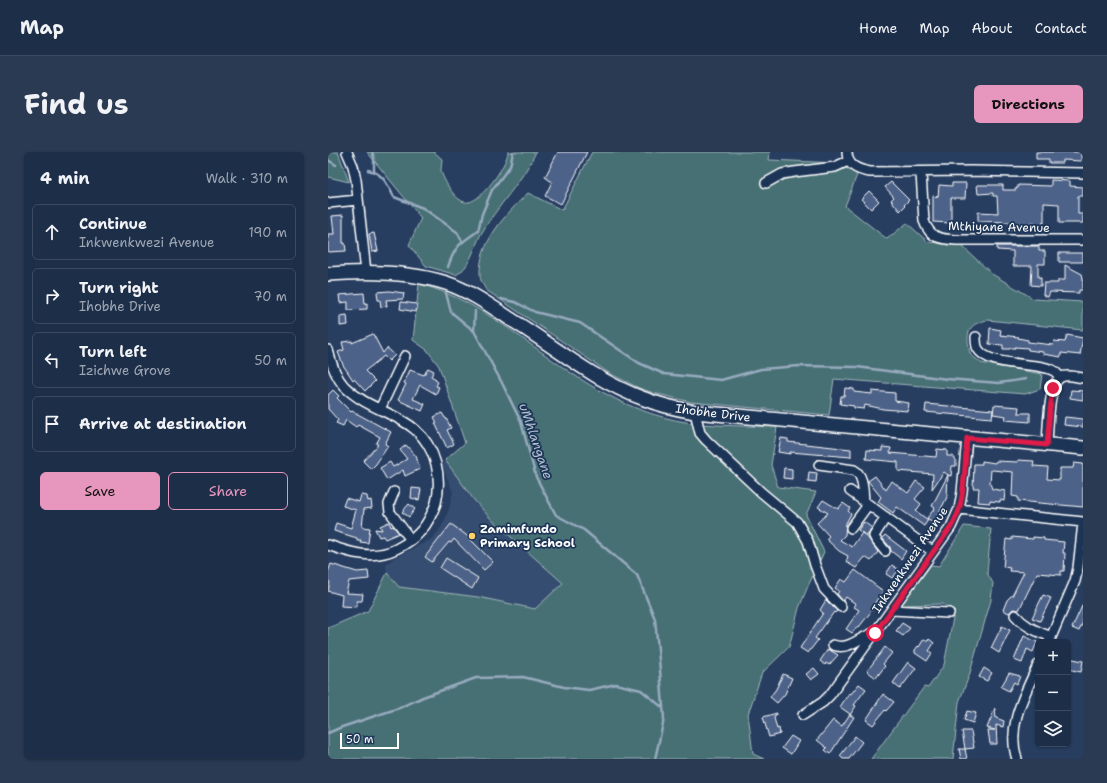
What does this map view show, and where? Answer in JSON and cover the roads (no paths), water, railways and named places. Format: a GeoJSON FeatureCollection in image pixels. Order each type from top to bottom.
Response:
{"type":"FeatureCollection","features":[{"type":"Feature","properties":{"kind":"street"},"geometry":{"type":"LineString","coordinates":[[348,153],[356,180],[366,272]]}},
{"type":"Feature","properties":{"kind":"street"},"geometry":{"type":"LineString","coordinates":[[766,183],[782,174],[835,167],[848,156],[854,167],[864,171],[883,173],[971,171],[1083,173]]}},
{"type":"Feature","properties":{"kind":"street","name":"Mthiyane Avenue"},"geometry":{"type":"LineString","coordinates":[[921,173],[924,221],[926,228],[934,236],[956,240],[1083,240]]}},
{"type":"Feature","properties":{"kind":"street"},"geometry":{"type":"LineString","coordinates":[[328,203],[358,200]]}},
{"type":"Feature","properties":{"kind":"street","name":"Ihobhe Drive"},"geometry":{"type":"LineString","coordinates":[[328,274],[366,272],[418,277],[445,283],[480,299],[608,382],[648,400],[672,408],[695,412],[1083,448]]}},
{"type":"Feature","properties":{"kind":"street"},"geometry":{"type":"LineString","coordinates":[[976,337],[977,348],[986,356],[1004,362],[1053,370],[1060,377]]}},
{"type":"Feature","properties":{"kind":"street"},"geometry":{"type":"LineString","coordinates":[[328,350],[331,362],[339,380],[354,394],[368,403],[405,421],[417,430],[429,446],[437,467],[438,492],[428,522],[421,532],[395,550],[372,555],[353,553],[328,545]]}},
{"type":"Feature","properties":{"kind":"street"},"geometry":{"type":"LineString","coordinates":[[380,409],[405,356]]}},
{"type":"Feature","properties":{"kind":"street"},"geometry":{"type":"LineString","coordinates":[[1047,445],[1051,397],[1055,383],[1060,377],[1067,376],[1083,378]]}},
{"type":"Feature","properties":{"kind":"street"},"geometry":{"type":"LineString","coordinates":[[695,412],[700,432],[706,440],[761,492],[797,522],[808,541],[824,589],[841,606]]}},
{"type":"Feature","properties":{"kind":"street","name":"Inkwenkwezi Avenue"},"geometry":{"type":"LineString","coordinates":[[804,715],[823,702],[830,695],[892,610],[932,551],[951,527],[959,509],[967,438]]}},
{"type":"Feature","properties":{"kind":"street"},"geometry":{"type":"LineString","coordinates":[[819,465],[854,470],[861,477],[866,504],[851,528]]}},
{"type":"Feature","properties":{"kind":"street"},"geometry":{"type":"LineString","coordinates":[[394,492],[389,504],[389,510],[411,540]]}},
{"type":"Feature","properties":{"kind":"street"},"geometry":{"type":"LineString","coordinates":[[850,492],[932,551]]}},
{"type":"Feature","properties":{"kind":"street"},"geometry":{"type":"LineString","coordinates":[[959,509],[1083,522],[1076,581],[1050,639],[1021,622],[1015,615]]}},
{"type":"Feature","properties":{"kind":"street"},"geometry":{"type":"LineString","coordinates":[[885,551],[874,536],[886,518]]}},
{"type":"Feature","properties":{"kind":"street"},"geometry":{"type":"LineString","coordinates":[[892,610],[950,613]]}},
{"type":"Feature","properties":{"kind":"street"},"geometry":{"type":"LineString","coordinates":[[833,645],[839,647],[847,646],[875,633]]}},
{"type":"Feature","properties":{"kind":"street"},"geometry":{"type":"LineString","coordinates":[[1017,759],[1014,737],[1016,718],[1022,699],[1035,671]]}},
{"type":"Feature","properties":{"kind":"waterway"},"geometry":{"type":"LineString","coordinates":[[372,152],[374,157],[374,171]]}},
{"type":"Feature","properties":{"kind":"waterway","name":"uMhlangane"},"geometry":{"type":"LineString","coordinates":[[448,267],[453,254],[459,246],[478,231],[482,214],[492,190],[510,166],[513,152]]}},
{"type":"Feature","properties":{"kind":"waterway"},"geometry":{"type":"LineString","coordinates":[[328,160],[336,165]]}},
{"type":"Feature","properties":{"kind":"waterway"},"geometry":{"type":"LineString","coordinates":[[368,170],[381,176],[394,197],[423,208],[457,232],[462,241]]}},
{"type":"Feature","properties":{"kind":"waterway","name":"uMhlangane"},"geometry":{"type":"LineString","coordinates":[[446,293],[451,312],[474,331],[502,383],[521,422],[536,477],[556,515],[584,530],[637,575],[655,619],[660,670],[664,719],[655,759]]}},
{"type":"Feature","properties":{"kind":"waterway"},"geometry":{"type":"LineString","coordinates":[[501,299],[515,302],[535,312],[580,323],[639,363],[664,374],[721,380],[761,369],[799,366],[857,367],[947,379],[999,383],[1026,379]]}},
{"type":"Feature","properties":{"kind":"waterway"},"geometry":{"type":"LineString","coordinates":[[474,331],[475,311]]}},
{"type":"Feature","properties":{"kind":"waterway"},"geometry":{"type":"LineString","coordinates":[[328,733],[399,708],[423,697],[476,678],[523,677],[564,687],[589,690],[616,684],[641,690],[662,707]]}},
{"type":"Feature","properties":{"kind":"place","name":"Zamimfundo Primary School"},"geometry":{"type":"Point","coordinates":[472,536]}}]}
